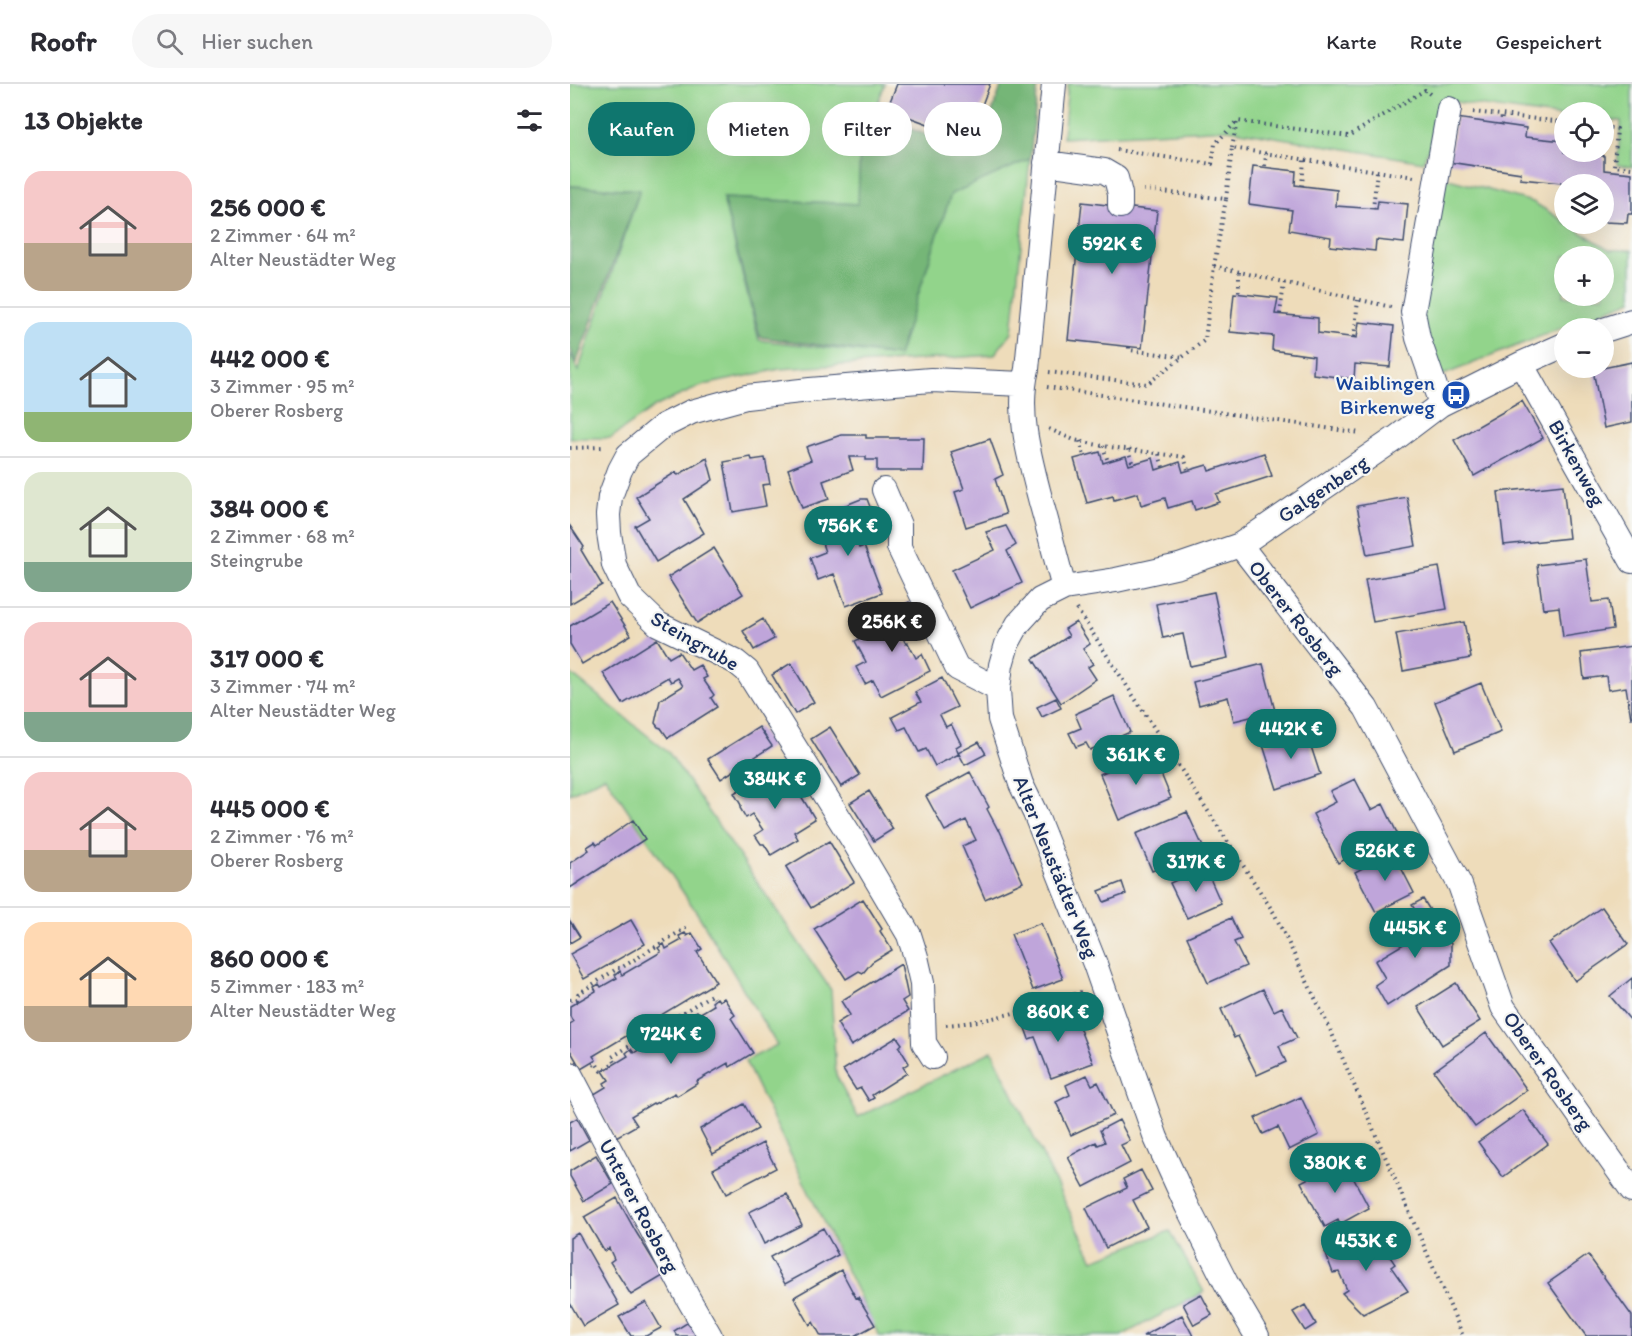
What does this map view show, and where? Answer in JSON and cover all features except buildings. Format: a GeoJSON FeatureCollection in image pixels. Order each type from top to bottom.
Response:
{"type":"FeatureCollection","features":[{"type":"Feature","properties":{"kind":"street"},"geometry":{"type":"LineString","coordinates":[[1054,84],[1022,418],[1064,588]]}},
{"type":"Feature","properties":{"kind":"street"},"geometry":{"type":"LineString","coordinates":[[1441,404],[1418,338],[1413,312],[1449,109]]}},
{"type":"Feature","properties":{"kind":"street"},"geometry":{"type":"LineString","coordinates":[[1046,164],[1104,171],[1116,178],[1120,197]]}},
{"type":"Feature","properties":{"kind":"street"},"geometry":{"type":"LineString","coordinates":[[1614,327],[1632,321]]}},
{"type":"Feature","properties":{"kind":"street","name":"Galgenberg"},"geometry":{"type":"LineString","coordinates":[[1064,588],[1116,580],[1179,566],[1240,545],[1396,438],[1441,404],[1554,349]]}},
{"type":"Feature","properties":{"kind":"street","name":"Birkenweg"},"geometry":{"type":"LineString","coordinates":[[1521,364],[1632,561]]}},
{"type":"Feature","properties":{"kind":"street","name":"Steingrube"},"geometry":{"type":"LineString","coordinates":[[933,1057],[924,1043],[922,983],[916,957],[909,935],[898,914],[747,671],[736,662],[658,624],[629,596],[614,565],[611,550],[610,497],[628,455],[663,426],[691,412],[746,397],[810,390],[920,381],[1025,376]]}},
{"type":"Feature","properties":{"kind":"street"},"geometry":{"type":"LineString","coordinates":[[884,490],[898,525],[899,548],[957,668],[998,689]]}},
{"type":"Feature","properties":{"kind":"street","name":"Oberer Rosberg"},"geometry":{"type":"LineString","coordinates":[[1240,545],[1366,708],[1460,885],[1503,1007],[1632,1190]]}},
{"type":"Feature","properties":{"kind":"street","name":"Alter Neustädter Weg"},"geometry":{"type":"LineString","coordinates":[[1064,588],[1040,600],[1018,624],[1007,644],[998,689],[1000,719],[1022,784],[1095,964],[1156,1138],[1226,1283],[1257,1336]]}},
{"type":"Feature","properties":{"kind":"street","name":"Unterer Rosberg"},"geometry":{"type":"LineString","coordinates":[[570,1074],[710,1336]]}},
{"type":"Feature","properties":{"kind":"path"},"geometry":{"type":"LineString","coordinates":[[1237,121],[1349,136],[1425,90],[1449,109],[1554,121]]}},
{"type":"Feature","properties":{"kind":"path"},"geometry":{"type":"LineString","coordinates":[[1501,125],[1502,115]]}},
{"type":"Feature","properties":{"kind":"path"},"geometry":{"type":"LineString","coordinates":[[1025,376],[1147,384],[1205,340],[1237,121]]}},
{"type":"Feature","properties":{"kind":"path"},"geometry":{"type":"LineString","coordinates":[[1107,148],[1212,164],[1215,144],[1237,121]]}},
{"type":"Feature","properties":{"kind":"path"},"geometry":{"type":"LineString","coordinates":[[1614,129],[1617,129],[1614,166],[1619,169],[1632,168]]}},
{"type":"Feature","properties":{"kind":"path"},"geometry":{"type":"LineString","coordinates":[[1232,148],[1436,181]]}},
{"type":"Feature","properties":{"kind":"path"},"geometry":{"type":"LineString","coordinates":[[1265,166],[1266,153]]}},
{"type":"Feature","properties":{"kind":"path"},"geometry":{"type":"LineString","coordinates":[[1302,186],[1304,159]]}},
{"type":"Feature","properties":{"kind":"path"},"geometry":{"type":"LineString","coordinates":[[1373,209],[1377,171]]}},
{"type":"Feature","properties":{"kind":"path"},"geometry":{"type":"LineString","coordinates":[[1120,197],[1226,199]]}},
{"type":"Feature","properties":{"kind":"path"},"geometry":{"type":"LineString","coordinates":[[1214,266],[1413,312]]}},
{"type":"Feature","properties":{"kind":"path"},"geometry":{"type":"LineString","coordinates":[[1239,272],[1239,295]]}},
{"type":"Feature","properties":{"kind":"path"},"geometry":{"type":"LineString","coordinates":[[1280,314],[1284,283]]}},
{"type":"Feature","properties":{"kind":"path"},"geometry":{"type":"LineString","coordinates":[[1354,337],[1358,300]]}},
{"type":"Feature","properties":{"kind":"path"},"geometry":{"type":"LineString","coordinates":[[1130,347],[1129,350],[1183,357]]}},
{"type":"Feature","properties":{"kind":"path"},"geometry":{"type":"LineString","coordinates":[[1025,376],[1396,438]]}},
{"type":"Feature","properties":{"kind":"path"},"geometry":{"type":"LineString","coordinates":[[1022,418],[1080,441],[1184,457],[1188,470]]}},
{"type":"Feature","properties":{"kind":"path"},"geometry":{"type":"LineString","coordinates":[[1080,441],[1084,456]]}},
{"type":"Feature","properties":{"kind":"path"},"geometry":{"type":"LineString","coordinates":[[1103,446],[1108,462]]}},
{"type":"Feature","properties":{"kind":"path"},"geometry":{"type":"LineString","coordinates":[[1128,449],[1132,465]]}},
{"type":"Feature","properties":{"kind":"path"},"geometry":{"type":"LineString","coordinates":[[1160,454],[1163,468]]}},
{"type":"Feature","properties":{"kind":"path"},"geometry":{"type":"LineString","coordinates":[[1064,588],[1274,913],[1329,1027],[1463,1336]]}},
{"type":"Feature","properties":{"kind":"path"},"geometry":{"type":"LineString","coordinates":[[570,1000],[577,999],[578,994],[591,985],[689,926]]}},
{"type":"Feature","properties":{"kind":"path"},"geometry":{"type":"LineString","coordinates":[[595,1065],[596,1063],[601,1071],[615,1062],[612,1057],[711,995],[714,998]]}},
{"type":"Feature","properties":{"kind":"path"},"geometry":{"type":"LineString","coordinates":[[948,1025],[979,1022],[1020,1013],[1073,995]]}},
{"type":"Feature","properties":{"kind":"green space"},"geometry":{"type":"Polygon","coordinates":[[[570,84],[885,84],[878,102],[822,102],[822,156],[860,156],[859,204],[723,198],[759,340],[898,356],[951,193],[1030,159],[1012,332],[994,355],[780,369],[704,385],[656,406],[611,438],[570,438],[570,353],[578,371],[640,190],[570,186],[570,84]]]}},
{"type":"Feature","properties":{"kind":"green space"},"geometry":{"type":"Polygon","coordinates":[[[1002,84],[1038,84],[1030,159],[951,194],[898,356],[760,337],[723,198],[858,204],[860,156],[912,156],[912,129],[924,134],[924,156],[1002,156],[1002,102],[996,102],[1002,84]]]}},
{"type":"Feature","properties":{"kind":"green space"},"geometry":{"type":"Polygon","coordinates":[[[1068,84],[1632,84],[1632,167],[1617,165],[1621,121],[1614,121],[1614,102],[1554,102],[1554,116],[1449,101],[1423,162],[1228,129],[1063,138],[1068,84]]]}},
{"type":"Feature","properties":{"kind":"green space"},"geometry":{"type":"Polygon","coordinates":[[[1445,178],[1533,202],[1554,215],[1554,234],[1584,234],[1604,246],[1554,246],[1554,306],[1614,306],[1614,250],[1632,250],[1632,300],[1587,318],[1554,318],[1554,331],[1441,376],[1416,310],[1445,178]]]}},
{"type":"Feature","properties":{"kind":"green space"},"geometry":{"type":"Polygon","coordinates":[[[570,186],[640,190],[576,364],[570,347],[570,186]]]}},
{"type":"Feature","properties":{"kind":"green space"},"geometry":{"type":"Polygon","coordinates":[[[570,673],[669,753],[831,990],[836,1075],[858,1117],[992,1051],[1093,1260],[1170,1231],[1204,1292],[1121,1336],[879,1336],[745,1061],[777,1045],[699,916],[605,776],[570,794],[570,673]]]}},
{"type":"Feature","properties":{"kind":"place","name":"Waiblingen Birkenweg"},"geometry":{"type":"Point","coordinates":[1456,395]}}]}
